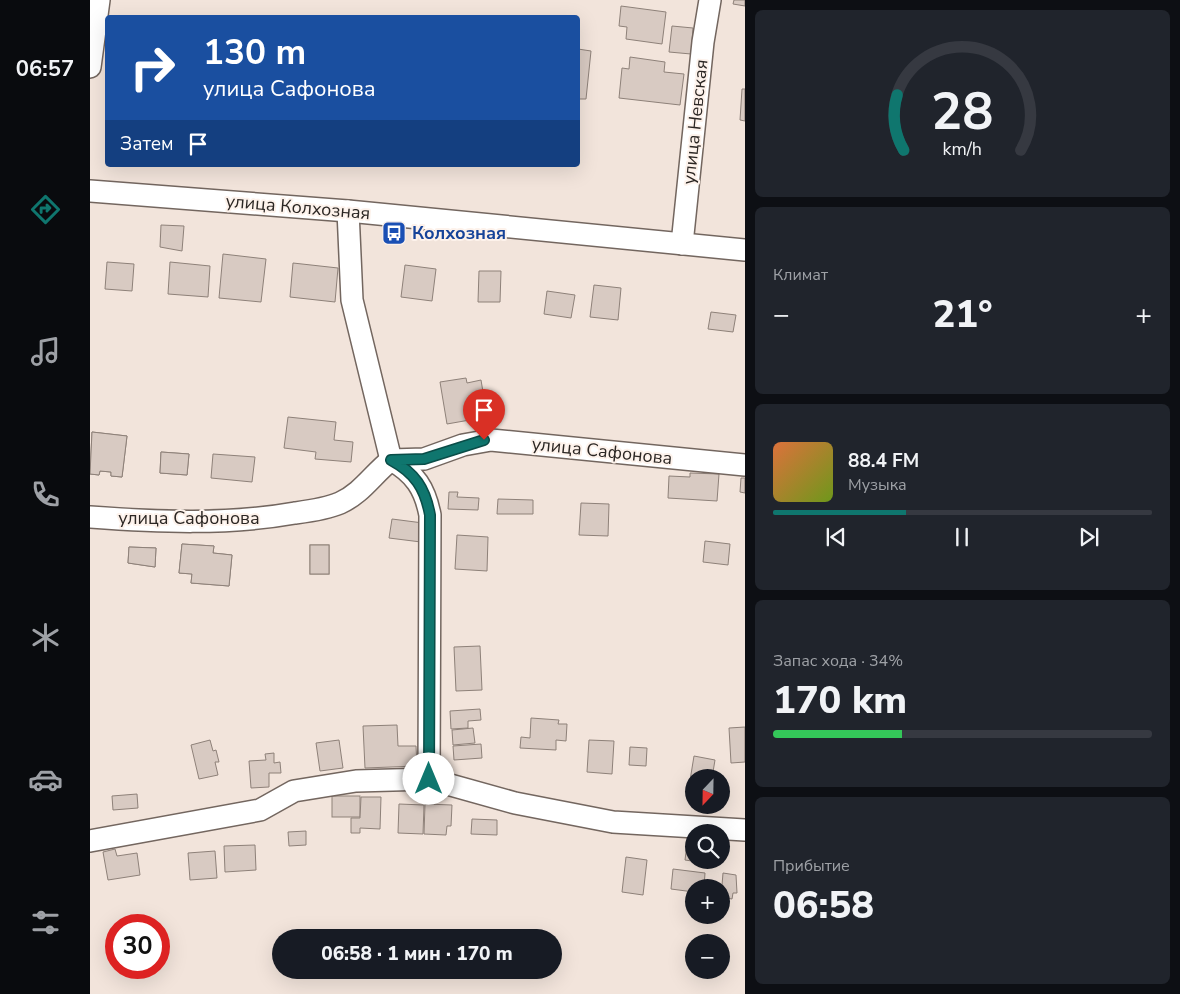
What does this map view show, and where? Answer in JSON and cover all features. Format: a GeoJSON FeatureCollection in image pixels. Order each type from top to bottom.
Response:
{"type":"FeatureCollection","features":[{"type":"Feature","properties":{"kind":"street"},"geometry":{"type":"LineString","coordinates":[[90,67],[99,0]]}},
{"type":"Feature","properties":{"kind":"street","name":"улица Невская"},"geometry":{"type":"LineString","coordinates":[[682,244],[703,42],[710,0]]}},
{"type":"Feature","properties":{"kind":"street","name":"улица Колхозная"},"geometry":{"type":"LineString","coordinates":[[90,191],[348,211],[745,250]]}},
{"type":"Feature","properties":{"kind":"street"},"geometry":{"type":"LineString","coordinates":[[348,211],[352,300],[391,460],[406,468],[423,488],[430,515],[429,779]]}},
{"type":"Feature","properties":{"kind":"street","name":"улица Сафонова"},"geometry":{"type":"LineString","coordinates":[[90,517],[210,521],[258,519],[313,510],[339,504],[355,495],[391,460],[424,459],[463,445],[492,440],[745,465]]}},
{"type":"Feature","properties":{"kind":"street"},"geometry":{"type":"LineString","coordinates":[[90,842],[260,810],[294,792],[356,781],[429,779],[515,803],[612,822],[745,830]]}},
{"type":"Feature","properties":{"kind":"building"},"geometry":{"type":"Polygon","coordinates":[[[734,0],[745,0],[745,6],[733,4],[734,0]]]}},
{"type":"Feature","properties":{"kind":"building"},"geometry":{"type":"Polygon","coordinates":[[[621,6],[666,12],[662,44],[626,39],[627,27],[619,26],[621,6]]]}},
{"type":"Feature","properties":{"kind":"building"},"geometry":{"type":"Polygon","coordinates":[[[672,26],[693,28],[691,54],[669,52],[672,26]]]}},
{"type":"Feature","properties":{"kind":"building"},"geometry":{"type":"Polygon","coordinates":[[[580,49],[591,51],[586,99],[580,99],[580,49]]]}},
{"type":"Feature","properties":{"kind":"building"},"geometry":{"type":"Polygon","coordinates":[[[630,57],[665,62],[664,72],[684,74],[680,105],[619,98],[622,68],[629,69],[630,57]]]}},
{"type":"Feature","properties":{"kind":"building"},"geometry":{"type":"Polygon","coordinates":[[[742,89],[745,89],[745,121],[740,120],[742,89]]]}},
{"type":"Feature","properties":{"kind":"building"},"geometry":{"type":"Polygon","coordinates":[[[161,225],[184,226],[182,251],[160,247],[161,225]]]}},
{"type":"Feature","properties":{"kind":"building"},"geometry":{"type":"Polygon","coordinates":[[[223,254],[266,259],[261,302],[219,298],[223,254]]]}},
{"type":"Feature","properties":{"kind":"building"},"geometry":{"type":"Polygon","coordinates":[[[107,262],[134,264],[132,291],[105,289],[107,262]]]}},
{"type":"Feature","properties":{"kind":"building"},"geometry":{"type":"Polygon","coordinates":[[[170,262],[210,266],[208,297],[168,294],[170,262]]]}},
{"type":"Feature","properties":{"kind":"building"},"geometry":{"type":"Polygon","coordinates":[[[293,263],[338,268],[335,302],[290,297],[293,263]]]}},
{"type":"Feature","properties":{"kind":"building"},"geometry":{"type":"Polygon","coordinates":[[[405,265],[436,269],[432,301],[401,297],[405,265]]]}},
{"type":"Feature","properties":{"kind":"building"},"geometry":{"type":"Polygon","coordinates":[[[479,271],[501,271],[500,302],[478,302],[479,271]]]}},
{"type":"Feature","properties":{"kind":"building"},"geometry":{"type":"Polygon","coordinates":[[[594,285],[621,288],[618,320],[590,317],[594,285]]]}},
{"type":"Feature","properties":{"kind":"building"},"geometry":{"type":"Polygon","coordinates":[[[547,291],[575,295],[571,318],[544,314],[547,291]]]}},
{"type":"Feature","properties":{"kind":"building"},"geometry":{"type":"Polygon","coordinates":[[[711,312],[736,315],[733,332],[708,329],[711,312]]]}},
{"type":"Feature","properties":{"kind":"building"},"geometry":{"type":"Polygon","coordinates":[[[466,378],[467,383],[481,380],[486,410],[479,412],[481,418],[447,424],[440,382],[466,378]]]}},
{"type":"Feature","properties":{"kind":"building"},"geometry":{"type":"Polygon","coordinates":[[[288,417],[336,422],[334,440],[353,442],[351,462],[315,459],[316,452],[284,448],[288,417]]]}},
{"type":"Feature","properties":{"kind":"building"},"geometry":{"type":"Polygon","coordinates":[[[92,432],[127,436],[122,477],[111,476],[111,472],[100,471],[99,475],[90,474],[92,432]]]}},
{"type":"Feature","properties":{"kind":"building"},"geometry":{"type":"Polygon","coordinates":[[[92,432],[127,436],[122,477],[111,476],[111,472],[100,471],[99,475],[90,474],[92,432]]]}},
{"type":"Feature","properties":{"kind":"building"},"geometry":{"type":"Polygon","coordinates":[[[161,452],[189,454],[187,475],[160,473],[161,452]]]}},
{"type":"Feature","properties":{"kind":"building"},"geometry":{"type":"Polygon","coordinates":[[[161,452],[189,454],[187,475],[160,473],[161,452]]]}},
{"type":"Feature","properties":{"kind":"building"},"geometry":{"type":"Polygon","coordinates":[[[213,454],[255,457],[252,482],[211,478],[213,454]]]}},
{"type":"Feature","properties":{"kind":"building"},"geometry":{"type":"Polygon","coordinates":[[[690,473],[719,474],[717,501],[668,498],[669,476],[690,477],[690,473]]]}},
{"type":"Feature","properties":{"kind":"building"},"geometry":{"type":"Polygon","coordinates":[[[741,478],[745,478],[745,493],[740,492],[741,478]]]}},
{"type":"Feature","properties":{"kind":"building"},"geometry":{"type":"Polygon","coordinates":[[[449,492],[458,492],[457,497],[479,498],[478,510],[448,509],[449,492]]]}},
{"type":"Feature","properties":{"kind":"building"},"geometry":{"type":"Polygon","coordinates":[[[498,499],[533,500],[533,514],[497,514],[498,499]]]}},
{"type":"Feature","properties":{"kind":"building"},"geometry":{"type":"Polygon","coordinates":[[[581,503],[609,504],[608,536],[579,535],[581,503]]]}},
{"type":"Feature","properties":{"kind":"building"},"geometry":{"type":"Polygon","coordinates":[[[392,519],[423,523],[421,542],[389,538],[392,519]]]}},
{"type":"Feature","properties":{"kind":"building"},"geometry":{"type":"Polygon","coordinates":[[[457,535],[488,537],[487,571],[455,569],[457,535]]]}},
{"type":"Feature","properties":{"kind":"building"},"geometry":{"type":"Polygon","coordinates":[[[705,541],[730,544],[728,565],[703,562],[705,541]]]}},
{"type":"Feature","properties":{"kind":"building"},"geometry":{"type":"Polygon","coordinates":[[[182,544],[214,546],[213,553],[232,555],[229,586],[191,583],[192,574],[179,573],[182,544]]]}},
{"type":"Feature","properties":{"kind":"building"},"geometry":{"type":"Polygon","coordinates":[[[182,544],[214,546],[213,553],[232,555],[229,586],[191,583],[192,574],[179,573],[182,544]]]}},
{"type":"Feature","properties":{"kind":"building"},"geometry":{"type":"Polygon","coordinates":[[[310,545],[329,545],[329,574],[310,574],[310,545]]]}},
{"type":"Feature","properties":{"kind":"building"},"geometry":{"type":"Polygon","coordinates":[[[310,545],[329,545],[329,574],[310,574],[310,545]]]}},
{"type":"Feature","properties":{"kind":"building"},"geometry":{"type":"Polygon","coordinates":[[[129,547],[156,548],[155,567],[128,563],[129,547]]]}},
{"type":"Feature","properties":{"kind":"building"},"geometry":{"type":"Polygon","coordinates":[[[129,547],[156,548],[155,567],[128,563],[129,547]]]}},
{"type":"Feature","properties":{"kind":"building"},"geometry":{"type":"Polygon","coordinates":[[[480,646],[482,690],[456,691],[454,647],[480,646]]]}},
{"type":"Feature","properties":{"kind":"building"},"geometry":{"type":"Polygon","coordinates":[[[480,709],[481,720],[468,721],[468,728],[451,729],[450,711],[480,709]]]}},
{"type":"Feature","properties":{"kind":"building"},"geometry":{"type":"Polygon","coordinates":[[[531,718],[559,720],[558,724],[567,724],[566,741],[556,740],[556,750],[520,748],[521,737],[530,738],[531,718]]]}},
{"type":"Feature","properties":{"kind":"building"},"geometry":{"type":"Polygon","coordinates":[[[397,725],[398,746],[416,746],[417,766],[365,768],[363,726],[397,725]]]}},
{"type":"Feature","properties":{"kind":"building"},"geometry":{"type":"Polygon","coordinates":[[[745,727],[745,762],[731,763],[729,728],[745,727]]]}},
{"type":"Feature","properties":{"kind":"building"},"geometry":{"type":"Polygon","coordinates":[[[473,728],[475,743],[453,745],[452,730],[473,728]]]}},
{"type":"Feature","properties":{"kind":"building"},"geometry":{"type":"Polygon","coordinates":[[[210,740],[213,751],[216,750],[219,762],[215,762],[218,775],[199,779],[191,745],[210,740]]]}},
{"type":"Feature","properties":{"kind":"building"},"geometry":{"type":"Polygon","coordinates":[[[339,740],[343,768],[320,771],[316,743],[339,740]]]}},
{"type":"Feature","properties":{"kind":"building"},"geometry":{"type":"Polygon","coordinates":[[[589,740],[614,741],[612,774],[587,772],[589,740]]]}},
{"type":"Feature","properties":{"kind":"building"},"geometry":{"type":"Polygon","coordinates":[[[481,744],[482,758],[454,760],[453,746],[481,744]]]}},
{"type":"Feature","properties":{"kind":"building"},"geometry":{"type":"Polygon","coordinates":[[[630,747],[647,748],[646,766],[629,765],[630,747]]]}},
{"type":"Feature","properties":{"kind":"building"},"geometry":{"type":"Polygon","coordinates":[[[274,753],[274,763],[280,762],[281,773],[269,773],[269,787],[251,788],[249,761],[266,760],[265,754],[274,753]]]}},
{"type":"Feature","properties":{"kind":"building"},"geometry":{"type":"Polygon","coordinates":[[[694,756],[715,760],[714,769],[692,769],[694,756]]]}},
{"type":"Feature","properties":{"kind":"building"},"geometry":{"type":"Polygon","coordinates":[[[137,794],[138,808],[113,810],[112,796],[137,794]]]}},
{"type":"Feature","properties":{"kind":"building"},"geometry":{"type":"Polygon","coordinates":[[[332,796],[360,796],[360,817],[332,817],[332,796]]]}},
{"type":"Feature","properties":{"kind":"building"},"geometry":{"type":"Polygon","coordinates":[[[361,797],[381,797],[380,829],[360,828],[360,833],[351,833],[351,818],[360,818],[361,797]]]}},
{"type":"Feature","properties":{"kind":"building"},"geometry":{"type":"Polygon","coordinates":[[[399,804],[424,805],[423,834],[398,833],[399,804]]]}},
{"type":"Feature","properties":{"kind":"building"},"geometry":{"type":"Polygon","coordinates":[[[425,804],[452,805],[451,826],[447,826],[446,835],[424,834],[425,804]]]}},
{"type":"Feature","properties":{"kind":"building"},"geometry":{"type":"Polygon","coordinates":[[[472,819],[497,820],[497,835],[471,834],[472,819]]]}},
{"type":"Feature","properties":{"kind":"building"},"geometry":{"type":"Polygon","coordinates":[[[306,831],[306,845],[289,846],[288,832],[306,831]]]}},
{"type":"Feature","properties":{"kind":"building"},"geometry":{"type":"Polygon","coordinates":[[[255,845],[256,870],[225,872],[224,846],[255,845]]]}},
{"type":"Feature","properties":{"kind":"building"},"geometry":{"type":"Polygon","coordinates":[[[115,849],[117,856],[137,853],[140,875],[108,880],[103,852],[115,849]]]}},
{"type":"Feature","properties":{"kind":"building"},"geometry":{"type":"Polygon","coordinates":[[[215,851],[217,878],[190,880],[188,853],[215,851]]]}},
{"type":"Feature","properties":{"kind":"building"},"geometry":{"type":"Polygon","coordinates":[[[626,857],[647,860],[643,895],[622,892],[626,857]]]}},
{"type":"Feature","properties":{"kind":"building"},"geometry":{"type":"Polygon","coordinates":[[[673,869],[705,873],[705,879],[685,879],[685,891],[671,889],[673,869]]]}},
{"type":"Feature","properties":{"kind":"building"},"geometry":{"type":"Polygon","coordinates":[[[723,873],[736,875],[737,893],[733,893],[732,899],[730,899],[730,879],[722,879],[723,873]]]}},
{"type":"Feature","properties":{"kind":"place","name":"Колхозная"},"geometry":{"type":"Point","coordinates":[394,233]}},
{"type":"Feature","properties":{"kind":"route"},"geometry":{"type":"LineString","coordinates":[[429,779],[430,515],[423,488],[417,479],[406,468],[391,460],[424,459],[463,445],[484,440]]}}]}
